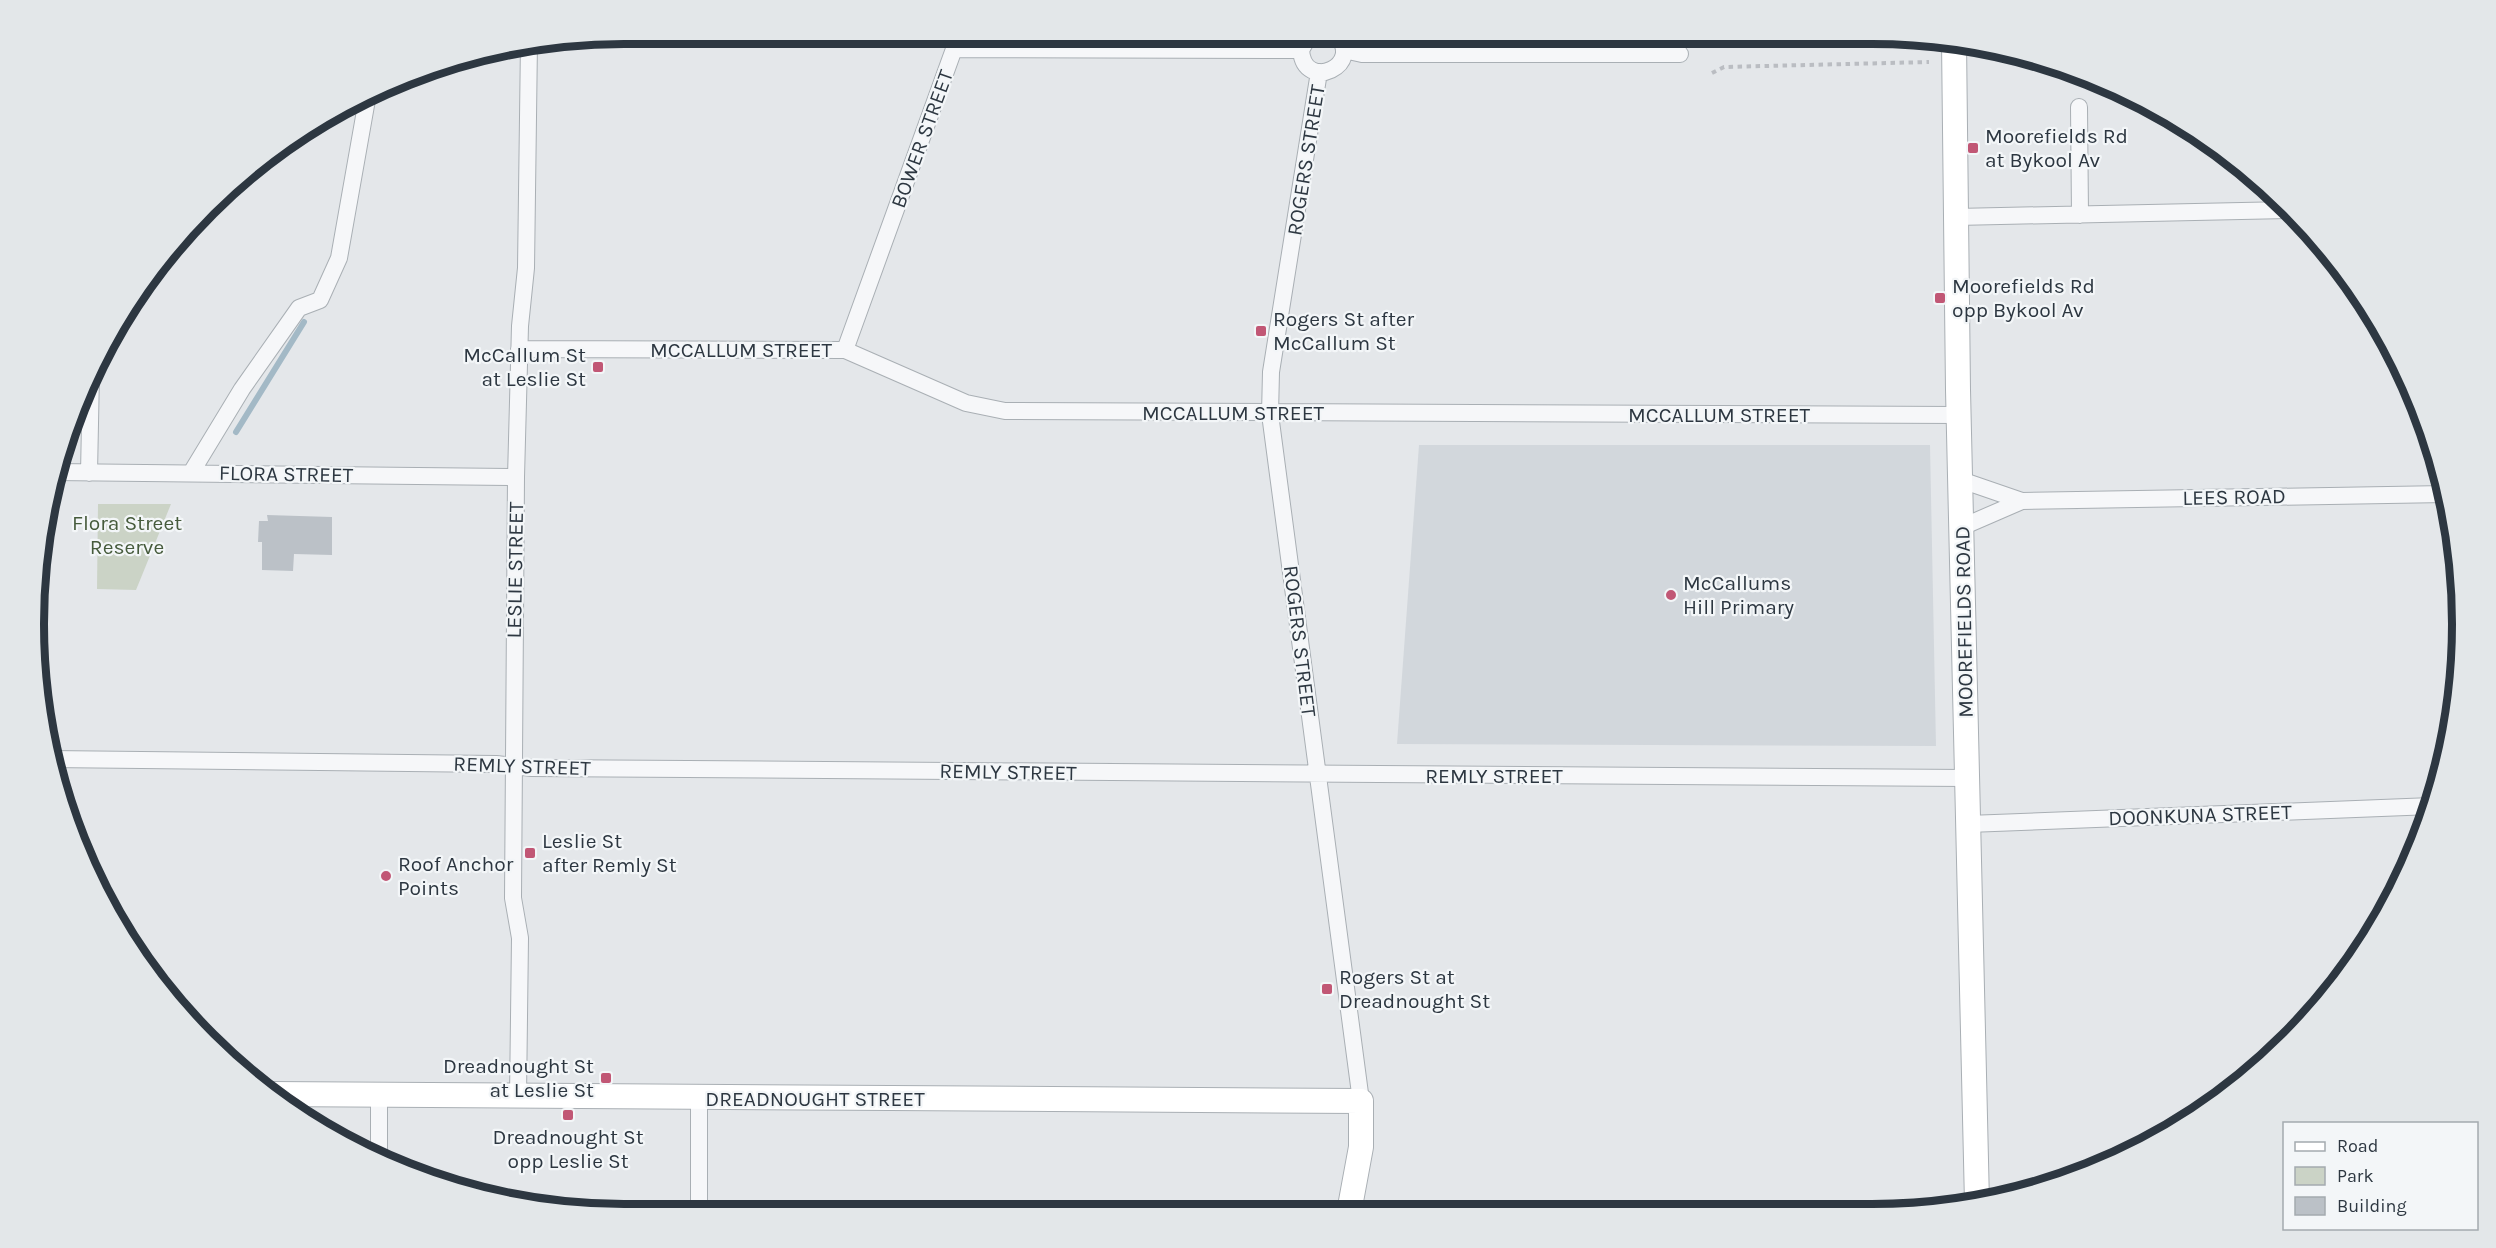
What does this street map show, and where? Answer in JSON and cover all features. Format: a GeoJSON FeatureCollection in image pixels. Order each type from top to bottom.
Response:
{"type":"FeatureCollection","features":[{"type":"Feature","properties":{"kind":"street"},"geometry":{"type":"LineString","coordinates":[[1304,44],[1301,50],[1304,62],[1319,72],[1337,67],[1341,63],[1344,50],[1342,44]]}},
{"type":"Feature","properties":{"kind":"street","name":"MOOREFIELDS ROAD"},"geometry":{"type":"LineString","coordinates":[[1954,49],[1958,415],[1977,1195]]}},
{"type":"Feature","properties":{"kind":"street","name":"BOWER STREET"},"geometry":{"type":"LineString","coordinates":[[844,350],[954,50],[1301,50]]}},
{"type":"Feature","properties":{"kind":"street"},"geometry":{"type":"LineString","coordinates":[[1344,50],[1372,54],[1680,54]]}},
{"type":"Feature","properties":{"kind":"street","name":"LESLIE STREET"},"geometry":{"type":"LineString","coordinates":[[518,1097],[520,938],[513,898],[516,477],[519,350],[526,268],[529,52]]}},
{"type":"Feature","properties":{"kind":"street","name":"ROGERS STREET"},"geometry":{"type":"LineString","coordinates":[[1319,72],[1270,372],[1270,414],[1361,1101],[1360,1147],[1350,1204]]}},
{"type":"Feature","properties":{"kind":"street"},"geometry":{"type":"LineString","coordinates":[[191,473],[242,389],[299,308],[320,300],[339,258],[366,103]]}},
{"type":"Feature","properties":{"kind":"street"},"geometry":{"type":"LineString","coordinates":[[2079,107],[2080,215]]}},
{"type":"Feature","properties":{"kind":"street"},"geometry":{"type":"LineString","coordinates":[[1956,217],[2278,210]]}},
{"type":"Feature","properties":{"kind":"street","name":"MCCALLUM STREET"},"geometry":{"type":"LineString","coordinates":[[519,350],[844,350],[966,403],[995,410],[1270,414],[1958,415]]}},
{"type":"Feature","properties":{"kind":"street"},"geometry":{"type":"LineString","coordinates":[[89,473],[91,396]]}},
{"type":"Feature","properties":{"kind":"street","name":"FLORA STREET"},"geometry":{"type":"LineString","coordinates":[[64,472],[516,477]]}},
{"type":"Feature","properties":{"kind":"street","name":"LEES ROAD"},"geometry":{"type":"LineString","coordinates":[[1961,480],[2022,501],[2437,494]]}},
{"type":"Feature","properties":{"kind":"street","name":"LEES ROAD"},"geometry":{"type":"LineString","coordinates":[[1962,527],[2022,501]]}},
{"type":"Feature","properties":{"kind":"street","name":"REMLY STREET"},"geometry":{"type":"LineString","coordinates":[[60,759],[532,768],[1967,778]]}},
{"type":"Feature","properties":{"kind":"street","name":"DOONKUNA STREET"},"geometry":{"type":"LineString","coordinates":[[1968,824],[2423,806]]}},
{"type":"Feature","properties":{"kind":"street","name":"DREADNOUGHT STREET"},"geometry":{"type":"LineString","coordinates":[[284,1094],[699,1099],[1361,1101]]}},
{"type":"Feature","properties":{"kind":"street"},"geometry":{"type":"LineString","coordinates":[[379,1096],[379,1150]]}},
{"type":"Feature","properties":{"kind":"street"},"geometry":{"type":"LineString","coordinates":[[699,1099],[699,1204]]}},
{"type":"Feature","properties":{"kind":"path"},"geometry":{"type":"LineString","coordinates":[[1712,73],[1725,67],[1929,62]]}},
{"type":"Feature","properties":{"kind":"shaded area","name":"McCallums Hill Primary"},"geometry":{"type":"Polygon","coordinates":[[[1419,445],[1930,445],[1936,746],[1397,744],[1419,445]]]}},
{"type":"Feature","properties":{"kind":"green space","name":"Flora Street Reserve"},"geometry":{"type":"Polygon","coordinates":[[[98,504],[171,504],[136,590],[97,589],[98,504]]]}},
{"type":"Feature","properties":{"kind":"building"},"geometry":{"type":"Polygon","coordinates":[[[267,515],[332,517],[332,555],[294,554],[293,571],[262,570],[262,542],[258,542],[259,521],[268,521],[267,515]]]}},
{"type":"Feature","properties":{"kind":"waterway"},"geometry":{"type":"LineString","coordinates":[[236,432],[304,322]]}},
{"type":"Feature","properties":{"kind":"place","name":"Moorefields Rd at Bykool Av"},"geometry":{"type":"Point","coordinates":[1973,148]}},
{"type":"Feature","properties":{"kind":"place","name":"Moorefields Rd opp Bykool Av"},"geometry":{"type":"Point","coordinates":[1940,298]}},
{"type":"Feature","properties":{"kind":"place","name":"Rogers St after McCallum St"},"geometry":{"type":"Point","coordinates":[1261,331]}},
{"type":"Feature","properties":{"kind":"place","name":"McCallum St at Leslie St"},"geometry":{"type":"Point","coordinates":[598,367]}},
{"type":"Feature","properties":{"kind":"place","name":"McCallums Hill Primary"},"geometry":{"type":"Point","coordinates":[1671,595]}},
{"type":"Feature","properties":{"kind":"place","name":"Leslie St after Remly St"},"geometry":{"type":"Point","coordinates":[530,853]}},
{"type":"Feature","properties":{"kind":"place","name":"Roof Anchor Points"},"geometry":{"type":"Point","coordinates":[386,876]}},
{"type":"Feature","properties":{"kind":"place","name":"Rogers St at Dreadnought St"},"geometry":{"type":"Point","coordinates":[1327,989]}},
{"type":"Feature","properties":{"kind":"place","name":"Dreadnought St at Leslie St"},"geometry":{"type":"Point","coordinates":[606,1078]}},
{"type":"Feature","properties":{"kind":"place","name":"Dreadnought St opp Leslie St"},"geometry":{"type":"Point","coordinates":[568,1115]}}]}
